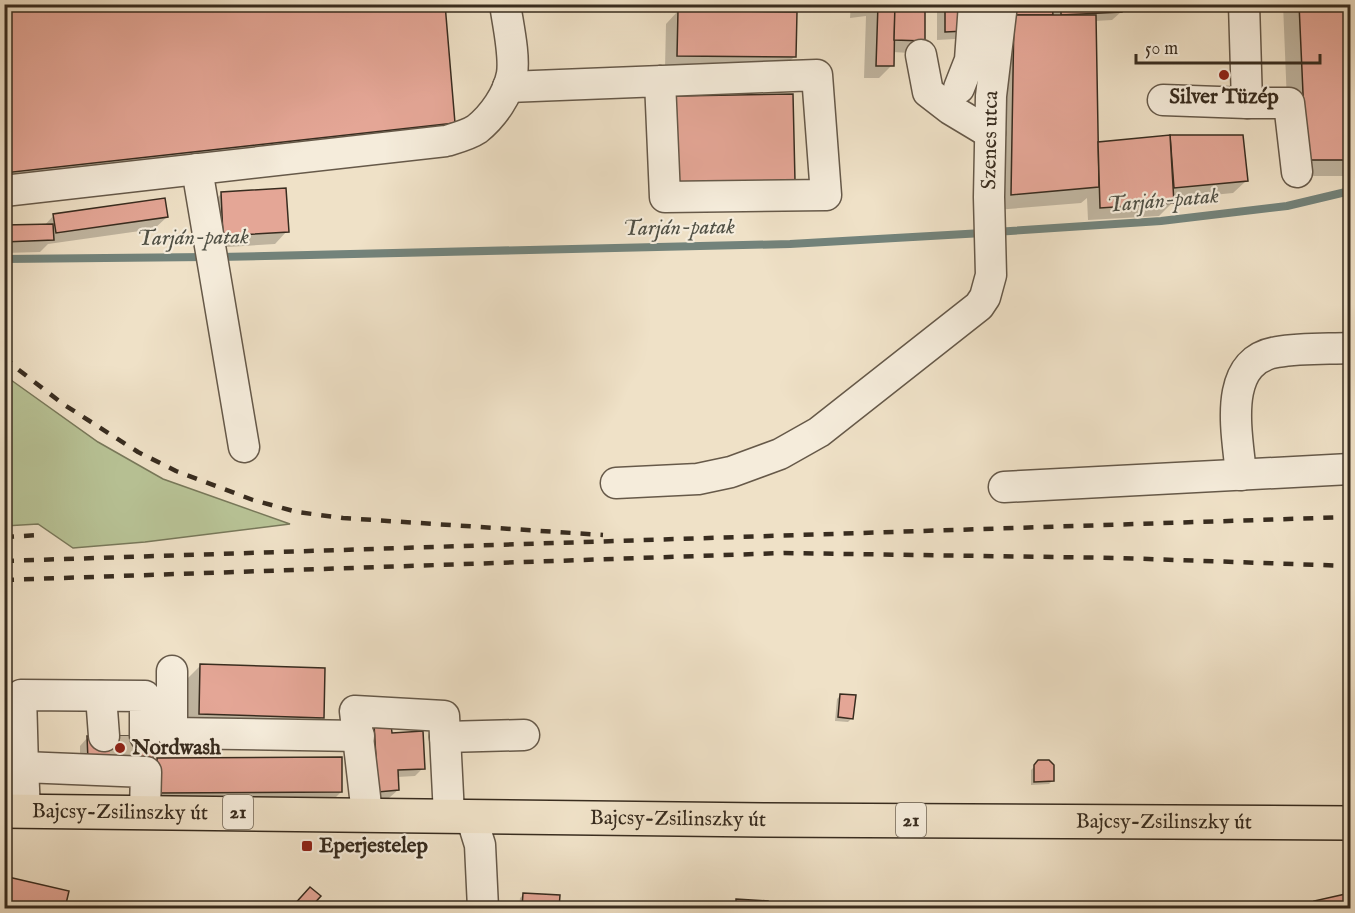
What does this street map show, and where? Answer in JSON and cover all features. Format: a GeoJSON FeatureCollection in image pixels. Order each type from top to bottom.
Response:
{"type":"FeatureCollection","features":[{"type":"Feature","properties":{"kind":"main road","name":"Bajcsy-Zsilinszky út"},"geometry":{"type":"LineString","coordinates":[[15,811],[766,820],[1350,823]]}},
{"type":"Feature","properties":{"kind":"street"},"geometry":{"type":"LineString","coordinates":[[4,191],[446,141],[476,129],[498,106],[508,87],[512,74],[505,4]]}},
{"type":"Feature","properties":{"kind":"street"},"geometry":{"type":"LineString","coordinates":[[959,88],[970,60],[974,4]]}},
{"type":"Feature","properties":{"kind":"street","name":"Szenes utca"},"geometry":{"type":"LineString","coordinates":[[616,483],[675,482],[698,479],[731,472],[780,454],[819,432],[979,306],[985,297],[991,275],[988,197],[991,96],[1002,4]]}},
{"type":"Feature","properties":{"kind":"street"},"geometry":{"type":"LineString","coordinates":[[1244,4],[1247,103]]}},
{"type":"Feature","properties":{"kind":"street"},"geometry":{"type":"LineString","coordinates":[[921,55],[928,92],[950,109],[990,133]]}},
{"type":"Feature","properties":{"kind":"street"},"geometry":{"type":"LineString","coordinates":[[508,87],[660,81],[817,75],[826,195],[665,198],[660,81]]}},
{"type":"Feature","properties":{"kind":"street"},"geometry":{"type":"LineString","coordinates":[[1163,100],[1289,103],[1297,172]]}},
{"type":"Feature","properties":{"kind":"street"},"geometry":{"type":"LineString","coordinates":[[197,169],[244,447]]}},
{"type":"Feature","properties":{"kind":"street"},"geometry":{"type":"LineString","coordinates":[[1241,475],[1235,401],[1245,373],[1259,359],[1277,352],[1350,348]]}},
{"type":"Feature","properties":{"kind":"street"},"geometry":{"type":"LineString","coordinates":[[1005,487],[1350,469]]}},
{"type":"Feature","properties":{"kind":"street"},"geometry":{"type":"LineString","coordinates":[[172,671],[172,733],[359,736]]}},
{"type":"Feature","properties":{"kind":"street"},"geometry":{"type":"LineString","coordinates":[[15,811],[23,767],[21,695],[145,696],[125,756]]}},
{"type":"Feature","properties":{"kind":"street"},"geometry":{"type":"LineString","coordinates":[[112,696],[125,756],[145,811]]}},
{"type":"Feature","properties":{"kind":"street"},"geometry":{"type":"LineString","coordinates":[[367,814],[355,711],[444,716],[444,736],[460,815],[480,845],[483,909]]}},
{"type":"Feature","properties":{"kind":"street"},"geometry":{"type":"LineString","coordinates":[[444,736],[524,735]]}},
{"type":"Feature","properties":{"kind":"street"},"geometry":{"type":"LineString","coordinates":[[23,767],[125,756]]}},
{"type":"Feature","properties":{"kind":"green space"},"geometry":{"type":"Polygon","coordinates":[[[4,375],[98,442],[163,479],[290,524],[145,542],[73,548],[38,524],[5,526],[4,375]]]}},
{"type":"Feature","properties":{"kind":"building"},"geometry":{"type":"Polygon","coordinates":[[[4,4],[445,4],[455,123],[4,173],[4,4]]]}},
{"type":"Feature","properties":{"kind":"building"},"geometry":{"type":"Polygon","coordinates":[[[878,4],[895,4],[894,66],[876,66],[878,4]]]}},
{"type":"Feature","properties":{"kind":"building"},"geometry":{"type":"Polygon","coordinates":[[[895,4],[925,4],[925,41],[894,40],[895,4]]]}},
{"type":"Feature","properties":{"kind":"building"},"geometry":{"type":"Polygon","coordinates":[[[945,4],[965,4],[965,31],[945,32],[945,4]]]}},
{"type":"Feature","properties":{"kind":"building"},"geometry":{"type":"Polygon","coordinates":[[[1015,4],[1052,4],[1053,15],[1014,15],[1015,4]]]}},
{"type":"Feature","properties":{"kind":"building"},"geometry":{"type":"Polygon","coordinates":[[[1061,4],[1122,4],[1122,12],[1061,15],[1061,4]]]}},
{"type":"Feature","properties":{"kind":"building"},"geometry":{"type":"Polygon","coordinates":[[[1299,4],[1350,4],[1350,160],[1306,160],[1299,4]]]}},
{"type":"Feature","properties":{"kind":"building"},"geometry":{"type":"Polygon","coordinates":[[[678,10],[797,12],[796,57],[677,56],[678,10]]]}},
{"type":"Feature","properties":{"kind":"building"},"geometry":{"type":"Polygon","coordinates":[[[1014,15],[1096,15],[1099,187],[1011,195],[1014,15]]]}},
{"type":"Feature","properties":{"kind":"building"},"geometry":{"type":"Polygon","coordinates":[[[793,94],[795,181],[678,182],[676,96],[793,94]]]}},
{"type":"Feature","properties":{"kind":"building"},"geometry":{"type":"Polygon","coordinates":[[[1170,135],[1243,135],[1248,181],[1174,188],[1170,135]]]}},
{"type":"Feature","properties":{"kind":"building"},"geometry":{"type":"Polygon","coordinates":[[[1170,135],[1174,203],[1100,208],[1098,142],[1170,135]]]}},
{"type":"Feature","properties":{"kind":"building"},"geometry":{"type":"Polygon","coordinates":[[[286,188],[289,232],[223,236],[221,192],[286,188]]]}},
{"type":"Feature","properties":{"kind":"building"},"geometry":{"type":"Polygon","coordinates":[[[165,198],[168,217],[56,233],[53,214],[165,198]]]}},
{"type":"Feature","properties":{"kind":"building"},"geometry":{"type":"Polygon","coordinates":[[[53,224],[54,240],[4,242],[4,225],[53,224]]]}},
{"type":"Feature","properties":{"kind":"building"},"geometry":{"type":"Polygon","coordinates":[[[200,664],[325,668],[324,718],[199,714],[200,664]]]}},
{"type":"Feature","properties":{"kind":"building"},"geometry":{"type":"Polygon","coordinates":[[[840,694],[856,695],[853,719],[838,717],[840,694]]]}},
{"type":"Feature","properties":{"kind":"building"},"geometry":{"type":"Polygon","coordinates":[[[374,724],[391,724],[392,733],[423,731],[425,769],[398,770],[399,790],[378,792],[374,724]]]}},
{"type":"Feature","properties":{"kind":"building","name":"Nordwash"},"geometry":{"type":"Polygon","coordinates":[[[87,736],[153,736],[153,760],[88,760],[87,736]]]}},
{"type":"Feature","properties":{"kind":"building"},"geometry":{"type":"Polygon","coordinates":[[[4,744],[7,744],[7,787],[4,787],[4,744]]]}},
{"type":"Feature","properties":{"kind":"building"},"geometry":{"type":"Polygon","coordinates":[[[342,757],[342,792],[158,793],[157,758],[342,757]]]}},
{"type":"Feature","properties":{"kind":"building"},"geometry":{"type":"Polygon","coordinates":[[[1038,760],[1049,760],[1054,765],[1054,781],[1034,782],[1034,765],[1038,760]]]}},
{"type":"Feature","properties":{"kind":"building"},"geometry":{"type":"Polygon","coordinates":[[[4,876],[69,891],[65,908],[4,908],[4,876]]]}},
{"type":"Feature","properties":{"kind":"building"},"geometry":{"type":"Polygon","coordinates":[[[310,887],[321,896],[310,908],[293,908],[292,907],[310,887]]]}},
{"type":"Feature","properties":{"kind":"building"},"geometry":{"type":"Polygon","coordinates":[[[523,893],[560,895],[559,908],[522,908],[523,893]]]}},
{"type":"Feature","properties":{"kind":"building"},"geometry":{"type":"Polygon","coordinates":[[[1350,893],[1350,908],[1316,908],[1314,901],[1350,893]]]}},
{"type":"Feature","properties":{"kind":"building"},"geometry":{"type":"Polygon","coordinates":[[[736,899],[768,901],[767,908],[736,908],[736,899]]]}},
{"type":"Feature","properties":{"kind":"building"},"geometry":{"type":"Polygon","coordinates":[[[944,905],[944,908],[871,908],[944,905]]]}},
{"type":"Feature","properties":{"kind":"waterway","name":"Tarján-patak"},"geometry":{"type":"LineString","coordinates":[[995,232],[1161,221],[1287,206],[1350,191]]}},
{"type":"Feature","properties":{"kind":"waterway","name":"Tarján-patak"},"geometry":{"type":"LineString","coordinates":[[219,257],[790,244],[983,233]]}},
{"type":"Feature","properties":{"kind":"waterway","name":"Tarján-patak"},"geometry":{"type":"LineString","coordinates":[[4,259],[207,257]]}},
{"type":"Feature","properties":{"kind":"tunnel"},"geometry":{"type":"LineString","coordinates":[[125,736],[125,761]]}},
{"type":"Feature","properties":{"kind":"railway"},"geometry":{"type":"LineString","coordinates":[[4,356],[63,404],[138,452],[176,471],[253,500],[297,512],[343,518],[603,535]]}},
{"type":"Feature","properties":{"kind":"railway"},"geometry":{"type":"LineString","coordinates":[[4,561],[1350,517]]}},
{"type":"Feature","properties":{"kind":"railway"},"geometry":{"type":"LineString","coordinates":[[4,537],[40,535]]}},
{"type":"Feature","properties":{"kind":"railway"},"geometry":{"type":"LineString","coordinates":[[4,580],[784,553],[1119,558],[1350,566]]}},
{"type":"Feature","properties":{"kind":"place","name":"Silver Tüzép"},"geometry":{"type":"Point","coordinates":[1224,75]}},
{"type":"Feature","properties":{"kind":"place","name":"Nordwash"},"geometry":{"type":"Point","coordinates":[120,748]}},
{"type":"Feature","properties":{"kind":"place","name":"Eperjestelep"},"geometry":{"type":"Point","coordinates":[307,846]}}]}
